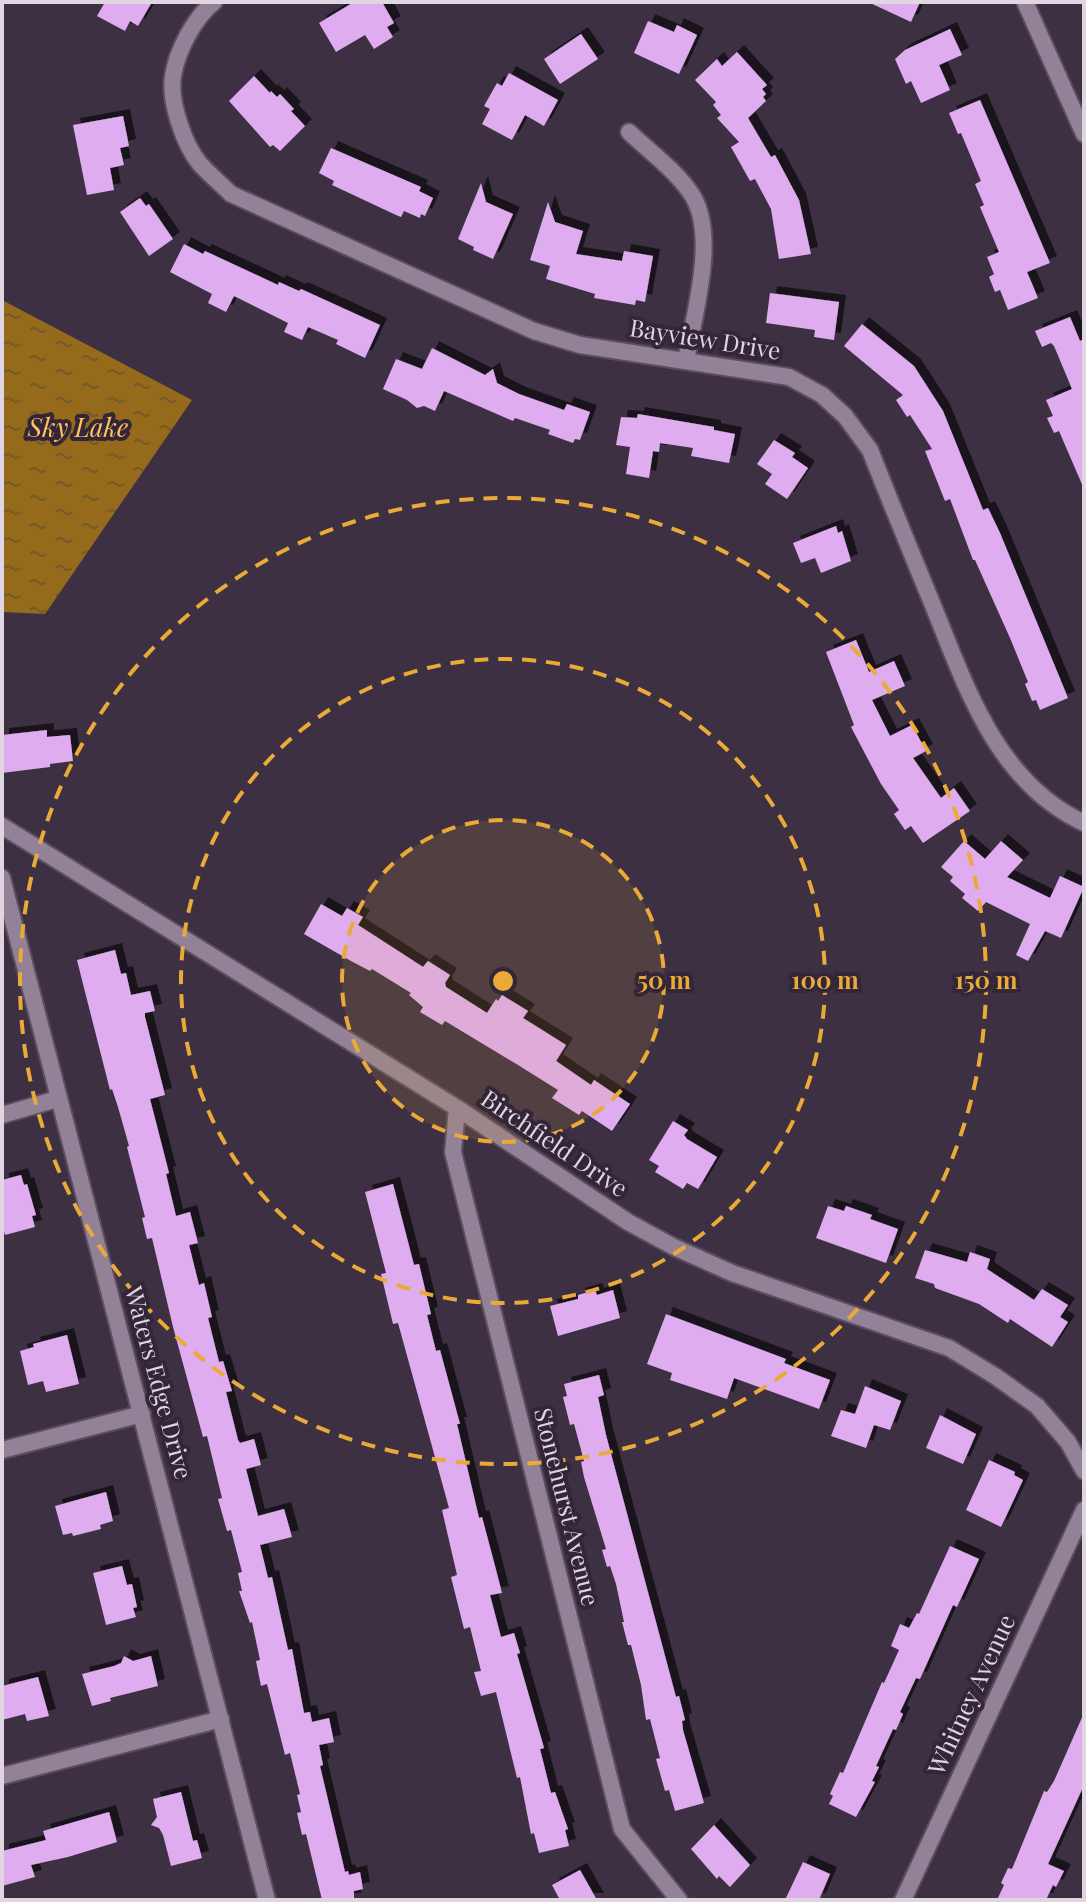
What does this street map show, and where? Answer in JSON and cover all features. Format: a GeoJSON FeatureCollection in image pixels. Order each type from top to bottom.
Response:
{"type":"FeatureCollection","features":[{"type":"Feature","properties":{"kind":"street","name":"Bayview Drive"},"geometry":{"type":"LineString","coordinates":[[214,2],[205,9],[185,41],[172,78],[179,125],[198,162],[231,194],[534,331],[580,345],[789,377],[822,395],[845,416],[870,450],[977,714],[1007,761],[1059,811],[1084,823]]}},
{"type":"Feature","properties":{"kind":"street"},"geometry":{"type":"LineString","coordinates":[[1025,2],[1084,134]]}},
{"type":"Feature","properties":{"kind":"street"},"geometry":{"type":"LineString","coordinates":[[629,132],[692,194],[704,225],[705,248],[686,360]]}},
{"type":"Feature","properties":{"kind":"street","name":"Birchfield Drive"},"geometry":{"type":"LineString","coordinates":[[2,826],[457,1108],[628,1222],[732,1273],[949,1348],[1037,1406],[1068,1442],[1084,1471]]}},
{"type":"Feature","properties":{"kind":"street","name":"Waters Edge Drive"},"geometry":{"type":"LineString","coordinates":[[2,878],[267,1900]]}},
{"type":"Feature","properties":{"kind":"street"},"geometry":{"type":"LineString","coordinates":[[2,1115],[57,1099]]}},
{"type":"Feature","properties":{"kind":"street","name":"Stonehurst Avenue"},"geometry":{"type":"LineString","coordinates":[[457,1108],[453,1152],[622,1829],[679,1900]]}},
{"type":"Feature","properties":{"kind":"street"},"geometry":{"type":"LineString","coordinates":[[2,1450],[142,1414]]}},
{"type":"Feature","properties":{"kind":"street","name":"Whitney Avenue"},"geometry":{"type":"LineString","coordinates":[[903,1900],[1084,1510]]}},
{"type":"Feature","properties":{"kind":"street"},"geometry":{"type":"LineString","coordinates":[[2,1776],[221,1719]]}},
{"type":"Feature","properties":{"kind":"water","name":"Sky Lake"},"geometry":{"type":"Polygon","coordinates":[[[2,300],[192,400],[45,614],[2,612],[2,300]]]}},
{"type":"Feature","properties":{"kind":"building"},"geometry":{"type":"Polygon","coordinates":[[[105,2],[152,2],[138,26],[130,21],[125,31],[97,16],[105,2]]]}},
{"type":"Feature","properties":{"kind":"building"},"geometry":{"type":"Polygon","coordinates":[[[354,2],[382,2],[394,23],[387,27],[393,37],[374,49],[365,35],[336,52],[319,23],[354,2]]]}},
{"type":"Feature","properties":{"kind":"building"},"geometry":{"type":"Polygon","coordinates":[[[868,2],[920,2],[911,22],[868,2]]]}},
{"type":"Feature","properties":{"kind":"building"},"geometry":{"type":"Polygon","coordinates":[[[648,21],[674,32],[677,25],[697,35],[679,74],[634,53],[648,21]]]}},
{"type":"Feature","properties":{"kind":"building"},"geometry":{"type":"Polygon","coordinates":[[[950,29],[962,55],[939,65],[950,90],[921,103],[911,81],[906,84],[895,59],[905,50],[950,29]]]}},
{"type":"Feature","properties":{"kind":"building"},"geometry":{"type":"Polygon","coordinates":[[[581,34],[598,59],[560,84],[544,59],[581,34]]]}},
{"type":"Feature","properties":{"kind":"building"},"geometry":{"type":"Polygon","coordinates":[[[737,52],[767,85],[762,89],[766,101],[748,118],[771,157],[775,155],[799,200],[811,254],[779,259],[771,209],[755,179],[750,181],[731,147],[739,142],[717,118],[721,115],[713,105],[716,102],[695,80],[717,59],[722,66],[737,52]]]}},
{"type":"Feature","properties":{"kind":"building"},"geometry":{"type":"Polygon","coordinates":[[[509,73],[558,100],[544,126],[525,115],[512,140],[482,124],[490,109],[484,106],[497,83],[502,86],[509,73]]]}},
{"type":"Feature","properties":{"kind":"building"},"geometry":{"type":"Polygon","coordinates":[[[254,76],[270,93],[277,97],[280,94],[305,126],[280,151],[273,145],[270,147],[229,101],[254,76]]]}},
{"type":"Feature","properties":{"kind":"building"},"geometry":{"type":"Polygon","coordinates":[[[980,100],[1050,263],[1027,272],[1038,298],[1008,310],[1000,290],[995,292],[989,277],[994,274],[987,257],[999,252],[980,207],[984,205],[975,184],[981,181],[949,113],[980,100]]]}},
{"type":"Feature","properties":{"kind":"building"},"geometry":{"type":"Polygon","coordinates":[[[123,116],[129,146],[120,148],[124,165],[110,168],[114,190],[87,195],[73,125],[123,116]]]}},
{"type":"Feature","properties":{"kind":"building"},"geometry":{"type":"Polygon","coordinates":[[[331,148],[421,187],[419,191],[433,198],[425,216],[421,214],[420,218],[404,211],[401,217],[332,185],[334,181],[319,173],[331,148]]]}},
{"type":"Feature","properties":{"kind":"building"},"geometry":{"type":"Polygon","coordinates":[[[481,183],[486,202],[513,214],[493,259],[458,239],[481,183]]]}},
{"type":"Feature","properties":{"kind":"building"},"geometry":{"type":"Polygon","coordinates":[[[140,198],[146,206],[149,204],[173,239],[149,256],[120,212],[140,198]]]}},
{"type":"Feature","properties":{"kind":"building"},"geometry":{"type":"Polygon","coordinates":[[[548,202],[555,222],[583,231],[576,254],[622,261],[624,251],[653,256],[645,302],[636,300],[635,305],[594,298],[595,294],[546,279],[550,266],[530,260],[548,202]]]}},
{"type":"Feature","properties":{"kind":"building"},"geometry":{"type":"Polygon","coordinates":[[[184,244],[278,285],[279,282],[299,291],[301,289],[380,325],[365,358],[336,344],[338,340],[308,327],[302,340],[284,332],[288,323],[234,296],[226,312],[208,303],[212,294],[170,272],[184,244]]]}},
{"type":"Feature","properties":{"kind":"building"},"geometry":{"type":"Polygon","coordinates":[[[770,293],[839,302],[834,340],[814,337],[815,330],[766,323],[770,293]]]}},
{"type":"Feature","properties":{"kind":"building"},"geometry":{"type":"Polygon","coordinates":[[[1070,317],[1080,341],[1084,339],[1084,489],[1059,431],[1054,433],[1047,418],[1053,416],[1046,400],[1072,389],[1054,346],[1051,343],[1042,347],[1035,331],[1070,317]]]}},
{"type":"Feature","properties":{"kind":"building"},"geometry":{"type":"Polygon","coordinates":[[[862,324],[914,366],[943,411],[983,510],[988,508],[1000,533],[1068,698],[1040,710],[1036,700],[1032,701],[1025,684],[1028,682],[1010,638],[973,560],[950,499],[945,501],[925,451],[932,449],[910,415],[907,417],[896,400],[903,395],[844,346],[862,324]]]}},
{"type":"Feature","properties":{"kind":"building"},"geometry":{"type":"Polygon","coordinates":[[[432,348],[485,375],[493,369],[497,383],[519,394],[564,410],[567,404],[590,412],[580,440],[575,439],[573,443],[548,434],[550,430],[515,418],[513,421],[444,391],[435,411],[424,406],[417,408],[383,389],[396,359],[422,369],[432,348]]]}},
{"type":"Feature","properties":{"kind":"building"},"geometry":{"type":"Polygon","coordinates":[[[638,414],[714,427],[714,430],[735,434],[729,463],[691,456],[693,448],[660,443],[659,452],[653,451],[649,478],[626,474],[630,447],[616,445],[621,417],[637,418],[638,414]]]}},
{"type":"Feature","properties":{"kind":"building"},"geometry":{"type":"Polygon","coordinates":[[[774,440],[795,453],[792,457],[808,468],[787,499],[765,484],[772,474],[757,464],[774,440]]]}},
{"type":"Feature","properties":{"kind":"building"},"geometry":{"type":"Polygon","coordinates":[[[836,526],[838,533],[842,531],[851,561],[821,573],[815,558],[801,563],[793,543],[836,526]]]}},
{"type":"Feature","properties":{"kind":"building"},"geometry":{"type":"Polygon","coordinates":[[[856,640],[869,672],[894,661],[905,686],[872,700],[890,736],[912,725],[926,751],[913,758],[941,798],[954,788],[970,811],[923,843],[911,826],[905,830],[894,814],[899,810],[881,784],[851,727],[854,725],[826,652],[856,640]]]}},
{"type":"Feature","properties":{"kind":"building"},"geometry":{"type":"Polygon","coordinates":[[[47,730],[47,737],[70,735],[73,761],[2,773],[2,735],[47,730]]]}},
{"type":"Feature","properties":{"kind":"building"},"geometry":{"type":"Polygon","coordinates":[[[964,841],[985,859],[1001,841],[1023,860],[1007,877],[1050,898],[1060,876],[1084,887],[1061,938],[1045,931],[1028,961],[1016,955],[1030,924],[986,902],[978,911],[962,898],[965,894],[950,881],[953,877],[941,867],[964,841]]]}},
{"type":"Feature","properties":{"kind":"building"},"geometry":{"type":"Polygon","coordinates":[[[321,904],[342,916],[347,908],[363,917],[358,925],[423,967],[428,961],[450,975],[446,987],[487,1013],[502,995],[528,1011],[523,1018],[566,1045],[556,1061],[591,1085],[594,1080],[630,1104],[612,1131],[582,1111],[579,1115],[552,1098],[558,1090],[518,1065],[445,1021],[442,1025],[420,1012],[423,1007],[409,995],[411,993],[304,934],[321,904]]]}},
{"type":"Feature","properties":{"kind":"building"},"geometry":{"type":"Polygon","coordinates":[[[115,950],[121,974],[126,973],[131,995],[150,991],[155,1011],[145,1013],[145,1017],[165,1095],[150,1099],[169,1173],[166,1174],[176,1216],[190,1212],[198,1243],[189,1245],[199,1285],[204,1283],[212,1317],[208,1318],[219,1362],[223,1361],[232,1391],[226,1392],[238,1440],[240,1443],[254,1439],[261,1465],[246,1469],[258,1516],[284,1509],[292,1537],[260,1545],[268,1578],[272,1577],[288,1650],[292,1649],[304,1713],[310,1712],[312,1722],[329,1718],[334,1742],[319,1745],[323,1765],[320,1766],[345,1872],[348,1871],[349,1875],[360,1872],[363,1889],[354,1891],[354,1900],[322,1900],[306,1834],[302,1835],[297,1813],[301,1812],[297,1795],[300,1794],[290,1753],[285,1755],[267,1684],[261,1686],[256,1661],[260,1660],[252,1622],[239,1591],[242,1591],[238,1573],[242,1572],[231,1530],[227,1531],[218,1499],[222,1498],[207,1436],[203,1437],[152,1238],[147,1239],[129,1146],[110,1090],[77,960],[115,950]]]}},
{"type":"Feature","properties":{"kind":"building"},"geometry":{"type":"Polygon","coordinates":[[[673,1121],[688,1130],[684,1135],[687,1139],[717,1157],[698,1189],[687,1183],[683,1189],[655,1172],[659,1166],[649,1160],[673,1121]]]}},
{"type":"Feature","properties":{"kind":"building"},"geometry":{"type":"Polygon","coordinates":[[[21,1175],[24,1185],[27,1184],[36,1215],[32,1216],[35,1227],[5,1235],[2,1180],[21,1175]]]}},
{"type":"Feature","properties":{"kind":"building"},"geometry":{"type":"Polygon","coordinates":[[[393,1184],[414,1265],[419,1264],[436,1351],[440,1350],[460,1424],[457,1424],[479,1518],[482,1517],[502,1593],[490,1595],[501,1637],[514,1633],[544,1748],[540,1749],[551,1793],[555,1792],[568,1829],[565,1830],[569,1846],[539,1853],[534,1833],[531,1834],[520,1777],[517,1778],[496,1692],[481,1696],[474,1672],[481,1671],[470,1627],[464,1629],[451,1577],[457,1575],[442,1510],[449,1508],[398,1323],[393,1324],[381,1274],[386,1273],[365,1192],[393,1184]]]}},
{"type":"Feature","properties":{"kind":"building"},"geometry":{"type":"Polygon","coordinates":[[[828,1206],[844,1211],[846,1206],[898,1229],[886,1263],[816,1238],[828,1206]]]}},
{"type":"Feature","properties":{"kind":"building"},"geometry":{"type":"Polygon","coordinates":[[[925,1250],[967,1262],[970,1252],[990,1259],[987,1269],[1034,1300],[1042,1289],[1068,1305],[1060,1317],[1068,1322],[1052,1347],[1010,1319],[1008,1323],[979,1304],[915,1278],[925,1250]]]}},
{"type":"Feature","properties":{"kind":"building"},"geometry":{"type":"Polygon","coordinates":[[[595,1290],[597,1295],[613,1290],[620,1318],[558,1336],[550,1306],[578,1299],[578,1295],[595,1290]]]}},
{"type":"Feature","properties":{"kind":"building"},"geometry":{"type":"Polygon","coordinates":[[[666,1314],[786,1359],[784,1363],[830,1380],[819,1409],[734,1378],[727,1399],[670,1380],[672,1373],[647,1364],[666,1314]]]}},
{"type":"Feature","properties":{"kind":"building"},"geometry":{"type":"Polygon","coordinates":[[[67,1335],[79,1384],[46,1392],[43,1381],[28,1385],[20,1351],[34,1347],[33,1344],[67,1335]]]}},
{"type":"Feature","properties":{"kind":"building"},"geometry":{"type":"Polygon","coordinates":[[[599,1375],[604,1395],[598,1397],[606,1435],[676,1697],[679,1696],[685,1720],[682,1721],[683,1730],[704,1803],[675,1811],[669,1790],[665,1791],[656,1759],[660,1758],[650,1719],[646,1720],[641,1685],[622,1622],[616,1584],[602,1550],[606,1549],[584,1477],[581,1462],[584,1461],[563,1397],[567,1396],[564,1384],[599,1375]]]}},
{"type":"Feature","properties":{"kind":"building"},"geometry":{"type":"Polygon","coordinates":[[[865,1386],[901,1401],[890,1430],[874,1425],[866,1448],[831,1436],[841,1410],[855,1414],[865,1386]]]}},
{"type":"Feature","properties":{"kind":"building"},"geometry":{"type":"Polygon","coordinates":[[[940,1415],[976,1434],[963,1464],[926,1448],[940,1415]]]}},
{"type":"Feature","properties":{"kind":"building"},"geometry":{"type":"Polygon","coordinates":[[[989,1460],[1015,1472],[1014,1475],[1023,1480],[1001,1527],[966,1510],[989,1460]]]}},
{"type":"Feature","properties":{"kind":"building"},"geometry":{"type":"Polygon","coordinates":[[[106,1492],[113,1521],[100,1525],[101,1529],[73,1536],[72,1533],[63,1535],[55,1506],[106,1492]]]}},
{"type":"Feature","properties":{"kind":"building"},"geometry":{"type":"Polygon","coordinates":[[[950,1546],[979,1559],[957,1607],[953,1605],[920,1679],[916,1678],[900,1712],[903,1714],[896,1730],[893,1729],[876,1766],[879,1767],[872,1781],[875,1782],[856,1817],[829,1804],[833,1796],[830,1794],[840,1772],[843,1773],[899,1650],[891,1646],[900,1624],[909,1628],[919,1614],[950,1546]]]}},
{"type":"Feature","properties":{"kind":"building"},"geometry":{"type":"Polygon","coordinates":[[[122,1566],[127,1585],[132,1584],[136,1617],[106,1625],[93,1573],[122,1566]]]}},
{"type":"Feature","properties":{"kind":"building"},"geometry":{"type":"Polygon","coordinates":[[[124,1656],[133,1661],[151,1656],[158,1686],[110,1698],[111,1701],[92,1706],[82,1674],[121,1663],[124,1656]]]}},
{"type":"Feature","properties":{"kind":"building"},"geometry":{"type":"Polygon","coordinates":[[[38,1677],[49,1716],[27,1721],[25,1714],[2,1720],[2,1686],[38,1677]]]}},
{"type":"Feature","properties":{"kind":"building"},"geometry":{"type":"Polygon","coordinates":[[[1084,1713],[1084,1785],[1048,1864],[1064,1871],[1046,1900],[997,1900],[1004,1885],[1001,1883],[1008,1868],[1012,1869],[1044,1791],[1047,1792],[1054,1781],[1084,1713]]]}},
{"type":"Feature","properties":{"kind":"building"},"geometry":{"type":"Polygon","coordinates":[[[181,1792],[193,1841],[197,1840],[202,1858],[171,1866],[163,1835],[159,1828],[151,1825],[157,1817],[153,1799],[181,1792]]]}},
{"type":"Feature","properties":{"kind":"building"},"geometry":{"type":"Polygon","coordinates":[[[109,1812],[117,1842],[31,1865],[35,1877],[2,1886],[2,1851],[46,1840],[43,1831],[109,1812]]]}},
{"type":"Feature","properties":{"kind":"building"},"geometry":{"type":"Polygon","coordinates":[[[714,1825],[750,1865],[730,1887],[719,1876],[717,1879],[691,1849],[714,1825]]]}},
{"type":"Feature","properties":{"kind":"building"},"geometry":{"type":"Polygon","coordinates":[[[803,1862],[830,1874],[819,1900],[785,1900],[803,1862]]]}},
{"type":"Feature","properties":{"kind":"building"},"geometry":{"type":"Polygon","coordinates":[[[580,1870],[597,1900],[560,1900],[552,1885],[580,1870]]]}}]}
